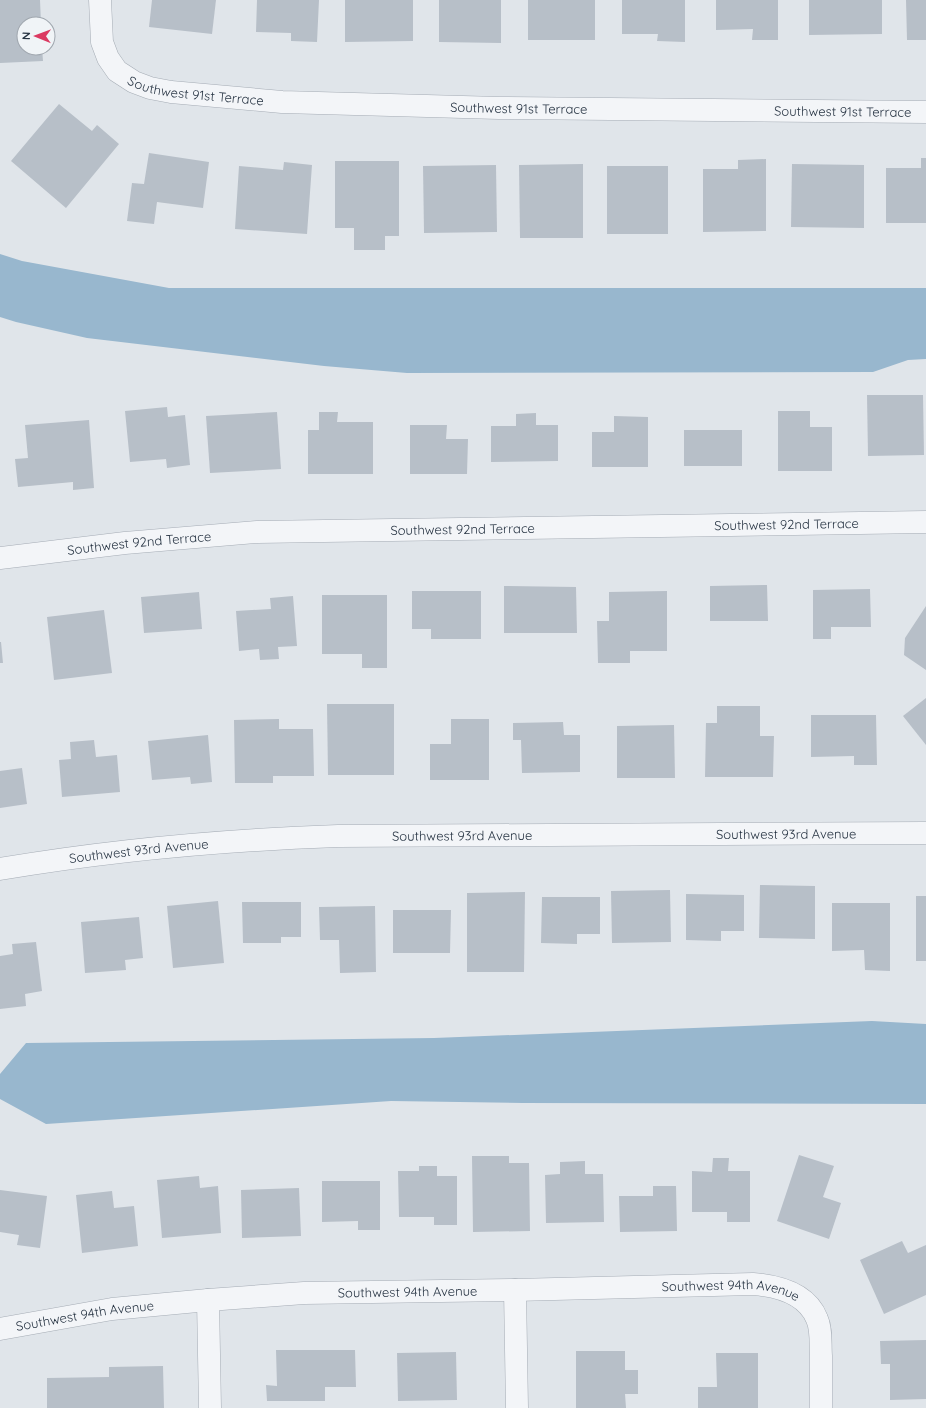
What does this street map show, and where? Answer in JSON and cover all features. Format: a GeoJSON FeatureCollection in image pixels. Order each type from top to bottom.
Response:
{"type":"FeatureCollection","features":[{"type":"Feature","properties":{"kind":"street","name":"Southwest 91st Terrace"},"geometry":{"type":"LineString","coordinates":[[100,0],[102,42],[108,58],[117,71],[134,82],[150,88],[171,92],[282,102],[499,108],[926,112]]}},
{"type":"Feature","properties":{"kind":"street","name":"Southwest 92nd Terrace"},"geometry":{"type":"LineString","coordinates":[[0,558],[125,543],[257,532],[926,522]]}},
{"type":"Feature","properties":{"kind":"street","name":"Southwest 93rd Avenue"},"geometry":{"type":"LineString","coordinates":[[0,869],[116,852],[268,838],[346,836],[926,832]]}},
{"type":"Feature","properties":{"kind":"street","name":"Southwest 94th Avenue"},"geometry":{"type":"LineString","coordinates":[[0,1329],[112,1309],[304,1293],[515,1290],[753,1284],[771,1286],[786,1290],[811,1308],[818,1320],[822,1408]]}},
{"type":"Feature","properties":{"kind":"street"},"geometry":{"type":"LineString","coordinates":[[515,1290],[517,1408]]}},
{"type":"Feature","properties":{"kind":"street"},"geometry":{"type":"LineString","coordinates":[[208,1300],[210,1408]]}},
{"type":"Feature","properties":{"kind":"water"},"geometry":{"type":"Polygon","coordinates":[[[0,254],[22,261],[169,288],[926,288],[926,359],[908,360],[873,372],[407,373],[324,366],[87,338],[0,317],[0,254]]]}},
{"type":"Feature","properties":{"kind":"water"},"geometry":{"type":"Polygon","coordinates":[[[872,1021],[926,1024],[926,1104],[523,1103],[391,1101],[46,1124],[0,1099],[0,1074],[26,1043],[434,1038],[872,1021]]]}},
{"type":"Feature","properties":{"kind":"building"},"geometry":{"type":"Polygon","coordinates":[[[0,0],[40,0],[41,16],[16,16],[16,56],[43,56],[43,61],[0,63],[0,0]]]}},
{"type":"Feature","properties":{"kind":"building"},"geometry":{"type":"Polygon","coordinates":[[[152,0],[216,0],[212,34],[149,27],[152,0]]]}},
{"type":"Feature","properties":{"kind":"building"},"geometry":{"type":"Polygon","coordinates":[[[257,0],[319,0],[317,42],[291,41],[291,33],[256,32],[257,0]]]}},
{"type":"Feature","properties":{"kind":"building"},"geometry":{"type":"Polygon","coordinates":[[[345,0],[413,0],[413,41],[345,42],[345,0]]]}},
{"type":"Feature","properties":{"kind":"building"},"geometry":{"type":"Polygon","coordinates":[[[439,0],[501,0],[501,43],[439,42],[439,0]]]}},
{"type":"Feature","properties":{"kind":"building"},"geometry":{"type":"Polygon","coordinates":[[[528,0],[595,0],[595,40],[528,40],[528,0]]]}},
{"type":"Feature","properties":{"kind":"building"},"geometry":{"type":"Polygon","coordinates":[[[622,0],[685,0],[685,42],[657,41],[658,34],[622,34],[622,0]]]}},
{"type":"Feature","properties":{"kind":"building"},"geometry":{"type":"Polygon","coordinates":[[[716,0],[778,0],[778,40],[752,40],[753,29],[716,30],[716,0]]]}},
{"type":"Feature","properties":{"kind":"building"},"geometry":{"type":"Polygon","coordinates":[[[809,0],[882,0],[882,34],[809,35],[809,0]]]}},
{"type":"Feature","properties":{"kind":"building"},"geometry":{"type":"Polygon","coordinates":[[[906,0],[926,0],[926,40],[907,40],[906,0]]]}},
{"type":"Feature","properties":{"kind":"building"},"geometry":{"type":"Polygon","coordinates":[[[59,104],[92,131],[97,125],[119,144],[66,208],[11,161],[59,104]]]}},
{"type":"Feature","properties":{"kind":"building"},"geometry":{"type":"Polygon","coordinates":[[[149,153],[209,162],[203,208],[157,202],[154,224],[127,221],[132,183],[144,184],[149,153]]]}},
{"type":"Feature","properties":{"kind":"building"},"geometry":{"type":"Polygon","coordinates":[[[921,158],[926,158],[926,223],[886,223],[886,168],[921,168],[921,158]]]}},
{"type":"Feature","properties":{"kind":"building"},"geometry":{"type":"Polygon","coordinates":[[[766,159],[766,231],[703,232],[703,169],[738,169],[738,160],[766,159]]]}},
{"type":"Feature","properties":{"kind":"building"},"geometry":{"type":"Polygon","coordinates":[[[335,161],[399,161],[399,236],[385,236],[385,250],[354,250],[354,228],[335,228],[335,161]]]}},
{"type":"Feature","properties":{"kind":"building"},"geometry":{"type":"Polygon","coordinates":[[[284,162],[312,165],[307,234],[235,229],[239,166],[283,170],[284,162]]]}},
{"type":"Feature","properties":{"kind":"building"},"geometry":{"type":"Polygon","coordinates":[[[583,164],[583,238],[520,238],[519,165],[583,164]]]}},
{"type":"Feature","properties":{"kind":"building"},"geometry":{"type":"Polygon","coordinates":[[[792,164],[864,165],[864,228],[791,227],[792,164]]]}},
{"type":"Feature","properties":{"kind":"building"},"geometry":{"type":"Polygon","coordinates":[[[496,165],[497,232],[424,233],[423,166],[496,165]]]}},
{"type":"Feature","properties":{"kind":"building"},"geometry":{"type":"Polygon","coordinates":[[[607,166],[668,166],[668,234],[607,234],[607,166]]]}},
{"type":"Feature","properties":{"kind":"building"},"geometry":{"type":"Polygon","coordinates":[[[867,395],[923,395],[924,455],[868,456],[867,395]]]}},
{"type":"Feature","properties":{"kind":"building"},"geometry":{"type":"Polygon","coordinates":[[[167,407],[168,417],[185,415],[190,465],[167,468],[166,459],[130,462],[125,411],[167,407]]]}},
{"type":"Feature","properties":{"kind":"building"},"geometry":{"type":"Polygon","coordinates":[[[778,411],[810,411],[810,427],[832,427],[832,471],[778,471],[778,411]]]}},
{"type":"Feature","properties":{"kind":"building"},"geometry":{"type":"Polygon","coordinates":[[[277,412],[281,469],[210,473],[206,416],[277,412]]]}},
{"type":"Feature","properties":{"kind":"building"},"geometry":{"type":"Polygon","coordinates":[[[319,412],[338,412],[337,422],[373,422],[373,474],[308,474],[308,430],[319,430],[319,412]]]}},
{"type":"Feature","properties":{"kind":"building"},"geometry":{"type":"Polygon","coordinates":[[[536,413],[536,425],[558,425],[558,461],[491,462],[491,426],[516,426],[516,414],[536,413]]]}},
{"type":"Feature","properties":{"kind":"building"},"geometry":{"type":"Polygon","coordinates":[[[614,416],[648,417],[648,467],[592,467],[592,432],[614,432],[614,416]]]}},
{"type":"Feature","properties":{"kind":"building"},"geometry":{"type":"Polygon","coordinates":[[[89,420],[94,488],[73,490],[73,482],[18,487],[15,459],[28,458],[25,425],[89,420]]]}},
{"type":"Feature","properties":{"kind":"building"},"geometry":{"type":"Polygon","coordinates":[[[410,425],[447,425],[446,439],[468,439],[467,474],[410,474],[410,425]]]}},
{"type":"Feature","properties":{"kind":"building"},"geometry":{"type":"Polygon","coordinates":[[[684,430],[742,430],[742,466],[684,466],[684,430]]]}},
{"type":"Feature","properties":{"kind":"building"},"geometry":{"type":"Polygon","coordinates":[[[767,585],[768,621],[710,621],[710,586],[767,585]]]}},
{"type":"Feature","properties":{"kind":"building"},"geometry":{"type":"Polygon","coordinates":[[[504,586],[576,587],[577,633],[504,633],[504,586]]]}},
{"type":"Feature","properties":{"kind":"building"},"geometry":{"type":"Polygon","coordinates":[[[870,589],[871,627],[831,627],[831,639],[813,639],[813,590],[870,589]]]}},
{"type":"Feature","properties":{"kind":"building"},"geometry":{"type":"Polygon","coordinates":[[[412,591],[481,591],[481,639],[431,639],[431,629],[412,629],[412,591]]]}},
{"type":"Feature","properties":{"kind":"building"},"geometry":{"type":"Polygon","coordinates":[[[667,591],[667,651],[630,651],[630,663],[598,663],[597,621],[609,621],[609,592],[667,591]]]}},
{"type":"Feature","properties":{"kind":"building"},"geometry":{"type":"Polygon","coordinates":[[[199,592],[202,629],[144,633],[141,597],[199,592]]]}},
{"type":"Feature","properties":{"kind":"building"},"geometry":{"type":"Polygon","coordinates":[[[322,595],[387,595],[387,668],[362,668],[362,654],[322,654],[322,595]]]}},
{"type":"Feature","properties":{"kind":"building"},"geometry":{"type":"Polygon","coordinates":[[[293,596],[297,646],[278,647],[279,659],[260,660],[259,649],[239,651],[236,611],[271,609],[270,598],[293,596]]]}},
{"type":"Feature","properties":{"kind":"building"},"geometry":{"type":"Polygon","coordinates":[[[926,606],[926,670],[904,655],[905,638],[926,606]]]}},
{"type":"Feature","properties":{"kind":"building"},"geometry":{"type":"Polygon","coordinates":[[[104,610],[112,673],[54,680],[47,617],[104,610]]]}},
{"type":"Feature","properties":{"kind":"building"},"geometry":{"type":"Polygon","coordinates":[[[1,642],[3,663],[0,663],[1,642]]]}},
{"type":"Feature","properties":{"kind":"building"},"geometry":{"type":"Polygon","coordinates":[[[926,698],[926,745],[903,716],[926,698]]]}},
{"type":"Feature","properties":{"kind":"building"},"geometry":{"type":"Polygon","coordinates":[[[327,704],[394,704],[394,775],[328,775],[327,704]]]}},
{"type":"Feature","properties":{"kind":"building"},"geometry":{"type":"Polygon","coordinates":[[[717,706],[760,706],[760,736],[774,736],[773,777],[705,777],[706,723],[717,723],[717,706]]]}},
{"type":"Feature","properties":{"kind":"building"},"geometry":{"type":"Polygon","coordinates":[[[811,715],[876,715],[877,765],[854,765],[854,756],[811,757],[811,715]]]}},
{"type":"Feature","properties":{"kind":"building"},"geometry":{"type":"Polygon","coordinates":[[[279,719],[279,729],[313,729],[314,776],[273,776],[273,783],[235,783],[234,720],[279,719]]]}},
{"type":"Feature","properties":{"kind":"building"},"geometry":{"type":"Polygon","coordinates":[[[451,719],[489,719],[489,780],[430,780],[430,744],[451,744],[451,719]]]}},
{"type":"Feature","properties":{"kind":"building"},"geometry":{"type":"Polygon","coordinates":[[[563,722],[564,735],[580,735],[580,772],[522,773],[521,740],[513,740],[513,723],[563,722]]]}},
{"type":"Feature","properties":{"kind":"building"},"geometry":{"type":"Polygon","coordinates":[[[674,725],[675,778],[617,778],[617,726],[674,725]]]}},
{"type":"Feature","properties":{"kind":"building"},"geometry":{"type":"Polygon","coordinates":[[[208,735],[212,782],[191,784],[190,777],[152,780],[148,741],[208,735]]]}},
{"type":"Feature","properties":{"kind":"building"},"geometry":{"type":"Polygon","coordinates":[[[94,740],[96,757],[117,755],[120,792],[62,797],[59,760],[71,759],[70,742],[94,740]]]}},
{"type":"Feature","properties":{"kind":"building"},"geometry":{"type":"Polygon","coordinates":[[[22,768],[27,804],[0,808],[0,771],[22,768]]]}},
{"type":"Feature","properties":{"kind":"building"},"geometry":{"type":"Polygon","coordinates":[[[760,885],[815,886],[815,939],[759,938],[760,885]]]}},
{"type":"Feature","properties":{"kind":"building"},"geometry":{"type":"Polygon","coordinates":[[[670,890],[671,942],[612,943],[611,891],[670,890]]]}},
{"type":"Feature","properties":{"kind":"building"},"geometry":{"type":"Polygon","coordinates":[[[525,892],[524,972],[467,972],[467,893],[525,892]]]}},
{"type":"Feature","properties":{"kind":"building"},"geometry":{"type":"Polygon","coordinates":[[[686,894],[744,895],[744,931],[721,931],[721,941],[686,940],[686,894]]]}},
{"type":"Feature","properties":{"kind":"building"},"geometry":{"type":"Polygon","coordinates":[[[916,896],[926,896],[926,961],[916,961],[916,896]]]}},
{"type":"Feature","properties":{"kind":"building"},"geometry":{"type":"Polygon","coordinates":[[[542,897],[600,897],[600,934],[577,934],[577,944],[541,943],[542,897]]]}},
{"type":"Feature","properties":{"kind":"building"},"geometry":{"type":"Polygon","coordinates":[[[218,901],[224,963],[173,968],[167,906],[218,901]]]}},
{"type":"Feature","properties":{"kind":"building"},"geometry":{"type":"Polygon","coordinates":[[[242,902],[301,902],[301,937],[281,937],[281,943],[243,943],[242,902]]]}},
{"type":"Feature","properties":{"kind":"building"},"geometry":{"type":"Polygon","coordinates":[[[832,903],[890,903],[890,971],[865,970],[864,950],[832,951],[832,903]]]}},
{"type":"Feature","properties":{"kind":"building"},"geometry":{"type":"Polygon","coordinates":[[[375,906],[376,972],[340,973],[339,940],[320,940],[319,907],[375,906]]]}},
{"type":"Feature","properties":{"kind":"building"},"geometry":{"type":"Polygon","coordinates":[[[393,910],[451,910],[450,953],[393,953],[393,910]]]}},
{"type":"Feature","properties":{"kind":"building"},"geometry":{"type":"Polygon","coordinates":[[[139,917],[143,958],[125,960],[126,970],[85,973],[81,922],[139,917]]]}},
{"type":"Feature","properties":{"kind":"building"},"geometry":{"type":"Polygon","coordinates":[[[36,942],[42,991],[25,994],[26,1006],[0,1009],[0,956],[13,954],[12,944],[36,942]]]}},
{"type":"Feature","properties":{"kind":"building"},"geometry":{"type":"Polygon","coordinates":[[[799,1155],[834,1166],[823,1197],[841,1203],[829,1239],[777,1221],[799,1155]]]}},
{"type":"Feature","properties":{"kind":"building"},"geometry":{"type":"Polygon","coordinates":[[[472,1156],[509,1156],[509,1163],[529,1163],[530,1231],[473,1232],[472,1156]]]}},
{"type":"Feature","properties":{"kind":"building"},"geometry":{"type":"Polygon","coordinates":[[[713,1158],[729,1158],[728,1171],[750,1171],[750,1222],[727,1222],[727,1212],[692,1212],[692,1171],[712,1172],[713,1158]]]}},
{"type":"Feature","properties":{"kind":"building"},"geometry":{"type":"Polygon","coordinates":[[[585,1161],[585,1174],[603,1174],[604,1222],[546,1223],[545,1175],[560,1174],[560,1162],[585,1161]]]}},
{"type":"Feature","properties":{"kind":"building"},"geometry":{"type":"Polygon","coordinates":[[[419,1166],[437,1166],[437,1176],[457,1176],[457,1225],[434,1225],[434,1217],[399,1217],[398,1171],[419,1171],[419,1166]]]}},
{"type":"Feature","properties":{"kind":"building"},"geometry":{"type":"Polygon","coordinates":[[[199,1176],[200,1188],[218,1186],[221,1233],[162,1238],[157,1180],[199,1176]]]}},
{"type":"Feature","properties":{"kind":"building"},"geometry":{"type":"Polygon","coordinates":[[[322,1181],[380,1181],[380,1230],[358,1230],[358,1221],[322,1222],[322,1181]]]}},
{"type":"Feature","properties":{"kind":"building"},"geometry":{"type":"Polygon","coordinates":[[[653,1186],[676,1186],[677,1231],[620,1232],[619,1196],[653,1196],[653,1186]]]}},
{"type":"Feature","properties":{"kind":"building"},"geometry":{"type":"Polygon","coordinates":[[[299,1188],[301,1236],[242,1238],[241,1190],[299,1188]]]}},
{"type":"Feature","properties":{"kind":"building"},"geometry":{"type":"Polygon","coordinates":[[[0,1190],[47,1196],[40,1248],[17,1245],[19,1235],[0,1232],[0,1190]]]}},
{"type":"Feature","properties":{"kind":"building"},"geometry":{"type":"Polygon","coordinates":[[[112,1191],[114,1208],[134,1206],[138,1246],[82,1253],[76,1195],[112,1191]]]}},
{"type":"Feature","properties":{"kind":"building"},"geometry":{"type":"Polygon","coordinates":[[[902,1241],[908,1253],[926,1245],[926,1295],[884,1314],[860,1260],[902,1241]]]}},
{"type":"Feature","properties":{"kind":"building"},"geometry":{"type":"Polygon","coordinates":[[[926,1340],[926,1399],[890,1400],[890,1364],[881,1364],[880,1341],[926,1340]]]}},
{"type":"Feature","properties":{"kind":"building"},"geometry":{"type":"Polygon","coordinates":[[[276,1350],[355,1350],[356,1387],[325,1387],[325,1401],[267,1401],[266,1385],[277,1386],[276,1350]]]}},
{"type":"Feature","properties":{"kind":"building"},"geometry":{"type":"Polygon","coordinates":[[[576,1351],[625,1351],[625,1370],[638,1370],[638,1394],[625,1394],[626,1408],[576,1408],[576,1351]]]}},
{"type":"Feature","properties":{"kind":"building"},"geometry":{"type":"Polygon","coordinates":[[[456,1352],[457,1400],[398,1401],[397,1353],[456,1352]]]}},
{"type":"Feature","properties":{"kind":"building"},"geometry":{"type":"Polygon","coordinates":[[[716,1353],[758,1353],[758,1408],[698,1408],[698,1387],[717,1387],[716,1353]]]}},
{"type":"Feature","properties":{"kind":"building"},"geometry":{"type":"Polygon","coordinates":[[[163,1366],[164,1408],[47,1408],[47,1378],[109,1377],[109,1367],[163,1366]]]}}]}
